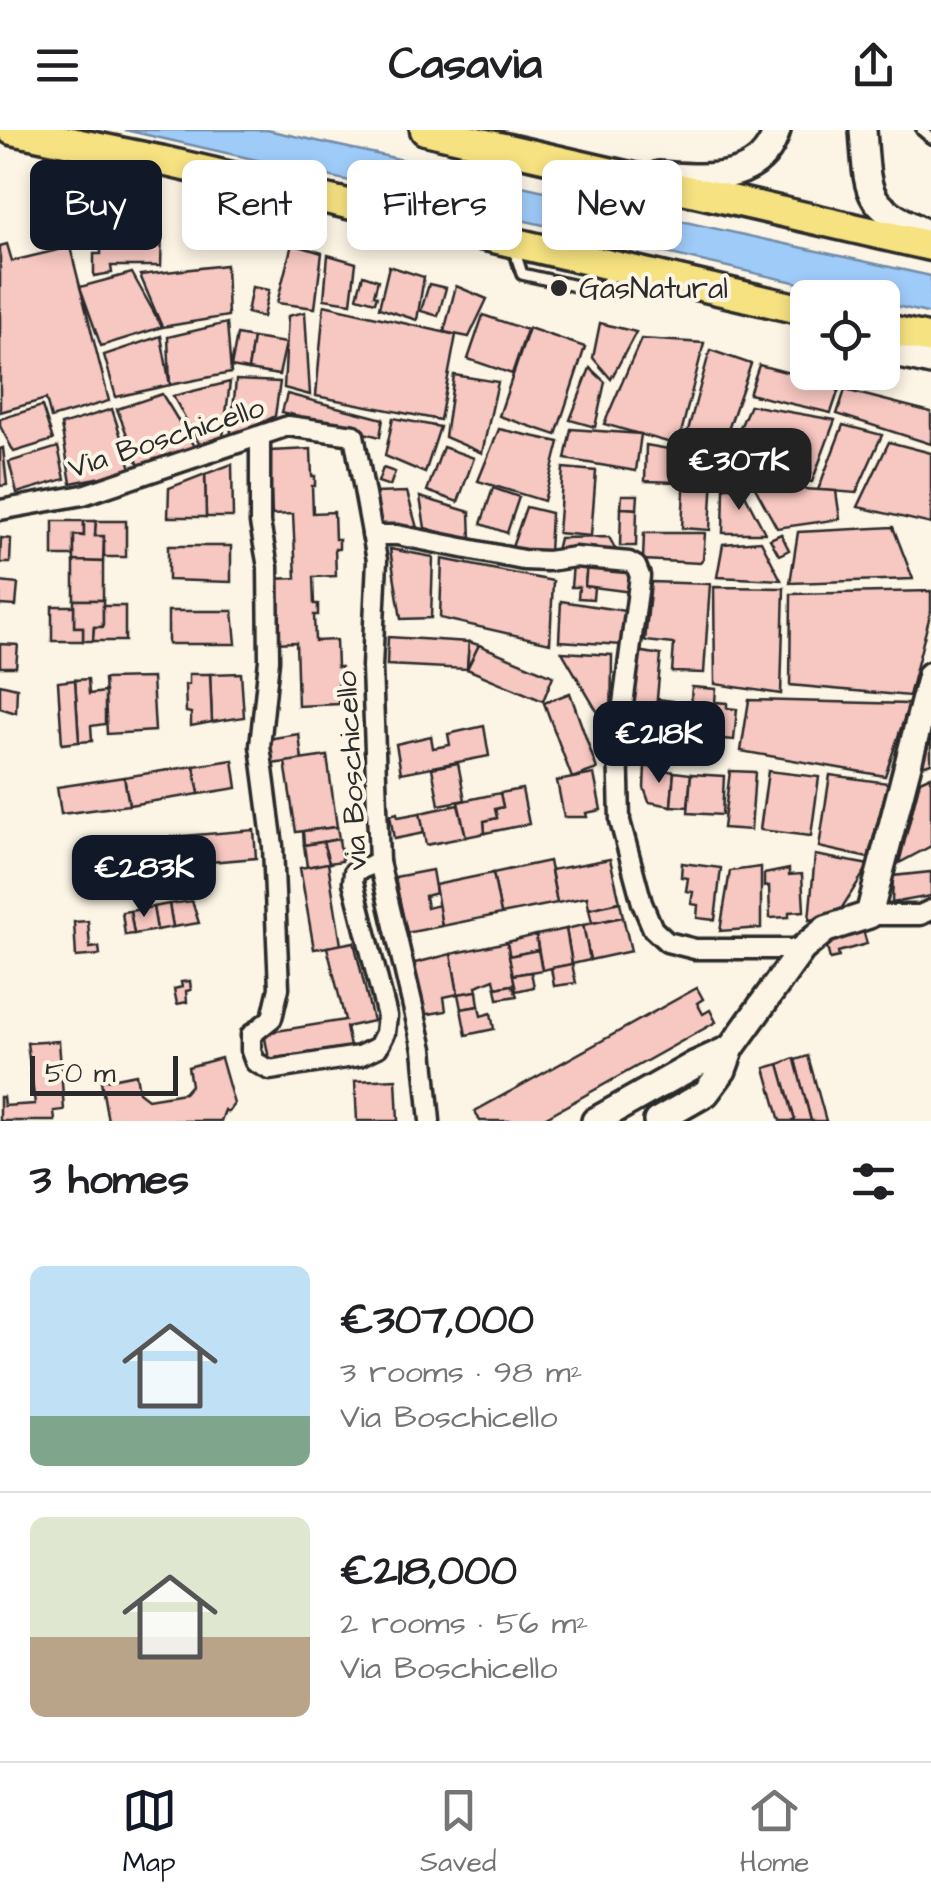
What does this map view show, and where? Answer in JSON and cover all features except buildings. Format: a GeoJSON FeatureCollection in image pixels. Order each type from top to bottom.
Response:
{"type":"FeatureCollection","features":[{"type":"Feature","properties":{"kind":"main road"},"geometry":{"type":"LineString","coordinates":[[12,130],[164,161],[790,307]]}},
{"type":"Feature","properties":{"kind":"main road"},"geometry":{"type":"LineString","coordinates":[[425,130],[558,160]]}},
{"type":"Feature","properties":{"kind":"main road"},"geometry":{"type":"LineString","coordinates":[[682,188],[931,246]]}},
{"type":"Feature","properties":{"kind":"main road"},"geometry":{"type":"LineString","coordinates":[[900,332],[931,339]]}},
{"type":"Feature","properties":{"kind":"street"},"geometry":{"type":"LineString","coordinates":[[682,177],[718,179],[750,168],[763,156],[777,130]]}},
{"type":"Feature","properties":{"kind":"street"},"geometry":{"type":"LineString","coordinates":[[864,130],[870,194],[890,216],[931,236]]}},
{"type":"Feature","properties":{"kind":"street"},"geometry":{"type":"LineString","coordinates":[[900,355],[931,362]]}},
{"type":"Feature","properties":{"kind":"street","name":"Via Boschicello"},"geometry":{"type":"LineString","coordinates":[[0,510],[83,495],[288,426],[354,435],[372,535]]}},
{"type":"Feature","properties":{"kind":"street"},"geometry":{"type":"LineString","coordinates":[[260,437],[260,523],[268,567],[270,660],[260,746],[273,846],[279,988],[272,1018],[251,1035],[251,1051],[256,1062],[270,1070],[359,1056],[378,1047],[387,1016],[353,882],[354,872],[378,862]]}},
{"type":"Feature","properties":{"kind":"street"},"geometry":{"type":"LineString","coordinates":[[372,535],[398,534],[523,560],[576,557],[630,562],[636,566],[640,576],[618,742],[620,821],[642,904],[653,928],[667,942],[695,948],[802,948]]}},
{"type":"Feature","properties":{"kind":"street","name":"via Boschicello"},"geometry":{"type":"LineString","coordinates":[[372,535],[377,560],[372,667],[378,862],[423,1049],[430,1121]]}},
{"type":"Feature","properties":{"kind":"street"},"geometry":{"type":"LineString","coordinates":[[870,915],[931,675]]}},
{"type":"Feature","properties":{"kind":"street"},"geometry":{"type":"LineString","coordinates":[[657,1121],[706,1092],[723,1070],[731,1048],[802,948],[826,929],[870,915],[920,915],[931,910]]}},
{"type":"Feature","properties":{"kind":"street"},"geometry":{"type":"LineString","coordinates":[[595,1121],[731,1048]]}},
{"type":"Feature","properties":{"kind":"lane"},"geometry":{"type":"LineString","coordinates":[[922,130],[931,138]]}},
{"type":"Feature","properties":{"kind":"water"},"geometry":{"type":"Polygon","coordinates":[[[125,130],[267,130],[403,160],[347,160],[347,180],[327,176],[327,160],[257,160],[125,130]]]}},
{"type":"Feature","properties":{"kind":"water"},"geometry":{"type":"Polygon","coordinates":[[[522,186],[542,190],[542,225],[522,220],[522,186]]]}},
{"type":"Feature","properties":{"kind":"water"},"geometry":{"type":"Polygon","coordinates":[[[682,221],[931,276],[931,314],[900,307],[900,280],[790,281],[653,250],[682,250],[682,221]]]}},
{"type":"Feature","properties":{"kind":"place","name":"GasNatural"},"geometry":{"type":"Point","coordinates":[559,288]}}]}
